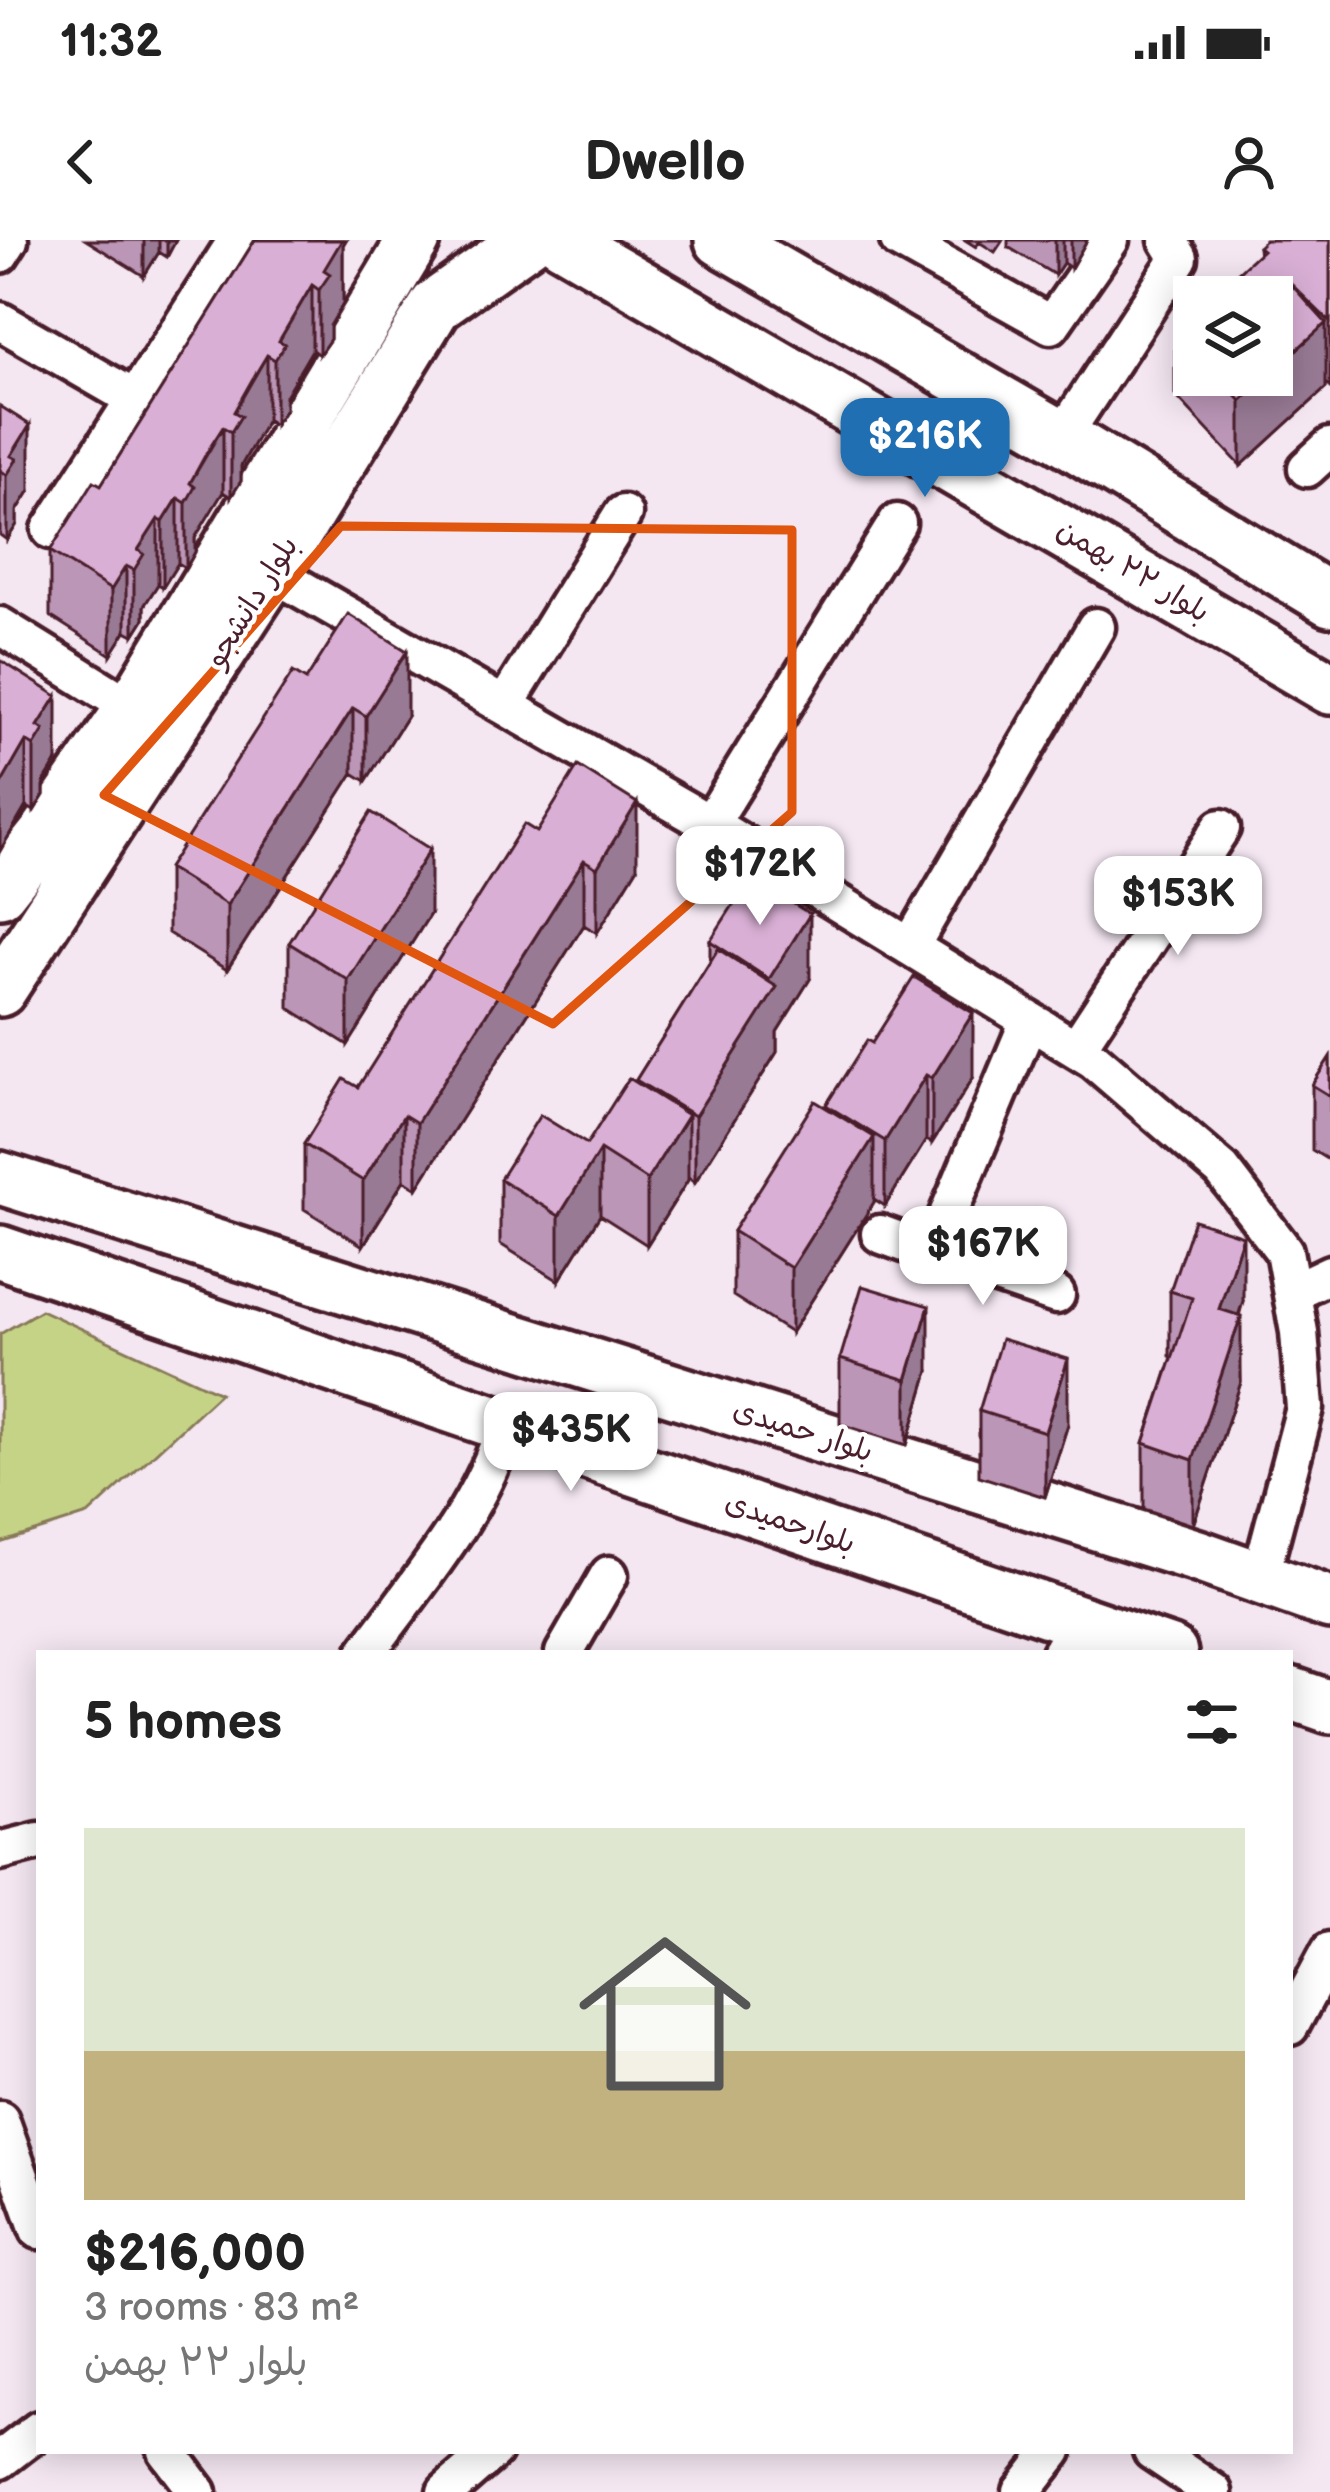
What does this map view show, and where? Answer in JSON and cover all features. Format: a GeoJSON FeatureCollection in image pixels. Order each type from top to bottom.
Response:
{"type":"FeatureCollection","features":[{"type":"Feature","properties":{"kind":"street"},"geometry":{"type":"LineString","coordinates":[[0,254],[9,240]]}},
{"type":"Feature","properties":{"kind":"street"},"geometry":{"type":"LineString","coordinates":[[51,530],[236,240]]}},
{"type":"Feature","properties":{"kind":"street","name":"بلوار دانشجو"},"geometry":{"type":"LineString","coordinates":[[0,891],[132,708],[414,240]]}},
{"type":"Feature","properties":{"kind":"street","name":"بلوار دانشجو"},"geometry":{"type":"LineString","coordinates":[[0,990],[272,572],[436,305],[528,240]]}},
{"type":"Feature","properties":{"kind":"street","name":"بلوار ۲۲ بهمن"},"geometry":{"type":"LineString","coordinates":[[561,240],[1330,688]]}},
{"type":"Feature","properties":{"kind":"street"},"geometry":{"type":"LineString","coordinates":[[721,240],[1062,436],[1330,600]]}},
{"type":"Feature","properties":{"kind":"street"},"geometry":{"type":"LineString","coordinates":[[899,240],[1051,326],[1110,240]]}},
{"type":"Feature","properties":{"kind":"street"},"geometry":{"type":"LineString","coordinates":[[1062,436],[1179,258],[1168,240]]}},
{"type":"Feature","properties":{"kind":"street"},"geometry":{"type":"LineString","coordinates":[[379,298],[436,305]]}},
{"type":"Feature","properties":{"kind":"street"},"geometry":{"type":"LineString","coordinates":[[0,322],[135,400]]}},
{"type":"Feature","properties":{"kind":"street"},"geometry":{"type":"LineString","coordinates":[[506,705],[623,514]]}},
{"type":"Feature","properties":{"kind":"street"},"geometry":{"type":"LineString","coordinates":[[710,824],[897,524]]}},
{"type":"Feature","properties":{"kind":"street"},"geometry":{"type":"LineString","coordinates":[[272,572],[710,824],[1076,1049],[1222,1170],[1284,1251],[1305,1408],[1260,1578]]}},
{"type":"Feature","properties":{"kind":"street"},"geometry":{"type":"LineString","coordinates":[[0,626],[132,708]]}},
{"type":"Feature","properties":{"kind":"street"},"geometry":{"type":"LineString","coordinates":[[910,947],[1096,627]]}},
{"type":"Feature","properties":{"kind":"street"},"geometry":{"type":"LineString","coordinates":[[1076,1049],[1221,828]]}},
{"type":"Feature","properties":{"kind":"street"},"geometry":{"type":"LineString","coordinates":[[932,1253],[1029,1021]]}},
{"type":"Feature","properties":{"kind":"street","name":"بلوار حمیدی"},"geometry":{"type":"LineString","coordinates":[[0,1178],[1330,1603]]}},
{"type":"Feature","properties":{"kind":"street"},"geometry":{"type":"LineString","coordinates":[[880,1234],[1056,1295]]}},
{"type":"Feature","properties":{"kind":"street","name":"بلوارحمیدی"},"geometry":{"type":"LineString","coordinates":[[0,1252],[505,1426],[1070,1638],[1151,1650]]}},
{"type":"Feature","properties":{"kind":"street"},"geometry":{"type":"LineString","coordinates":[[1292,1292],[1330,1274]]}},
{"type":"Feature","properties":{"kind":"street"},"geometry":{"type":"LineString","coordinates":[[368,1650],[436,1557],[494,1463],[505,1426]]}},
{"type":"Feature","properties":{"kind":"street"},"geometry":{"type":"LineString","coordinates":[[566,1650],[609,1575]]}},
{"type":"Feature","properties":{"kind":"street"},"geometry":{"type":"LineString","coordinates":[[1293,1694],[1330,1707]]}},
{"type":"Feature","properties":{"kind":"street"},"geometry":{"type":"LineString","coordinates":[[0,1851],[36,1842]]}},
{"type":"Feature","properties":{"kind":"street"},"geometry":{"type":"LineString","coordinates":[[1293,2020],[1330,1951]]}},
{"type":"Feature","properties":{"kind":"street"},"geometry":{"type":"LineString","coordinates":[[0,2120],[28,2224]]}},
{"type":"Feature","properties":{"kind":"street"},"geometry":{"type":"LineString","coordinates":[[0,2460],[36,2432]]}},
{"type":"Feature","properties":{"kind":"street"},"geometry":{"type":"LineString","coordinates":[[168,2454],[198,2492]]}},
{"type":"Feature","properties":{"kind":"street"},"geometry":{"type":"LineString","coordinates":[[446,2492],[490,2454]]}},
{"type":"Feature","properties":{"kind":"street"},"geometry":{"type":"LineString","coordinates":[[1022,2492],[1052,2454]]}},
{"type":"Feature","properties":{"kind":"street"},"geometry":{"type":"LineString","coordinates":[[1156,2454],[1213,2492]]}},
{"type":"Feature","properties":{"kind":"highlighted area"},"geometry":{"type":"Polygon","coordinates":[[[341,526],[792,530],[792,812],[553,1024],[104,795],[341,526]]]}},
{"type":"Feature","properties":{"kind":"green space"},"geometry":{"type":"Polygon","coordinates":[[[41,1310],[220,1393],[88,1515],[0,1543],[0,1334],[41,1310]]]}},
{"type":"Feature","properties":{"kind":"building"},"geometry":{"type":"Polygon","coordinates":[[[255,240],[342,240],[324,270],[330,274],[319,290],[312,285],[279,341],[285,344],[275,360],[267,355],[252,380],[234,412],[241,416],[231,432],[223,427],[207,452],[190,483],[195,487],[186,503],[178,498],[163,522],[158,519],[138,550],[144,554],[134,570],[126,566],[111,590],[50,551],[94,481],[101,485],[255,240]]]}},
{"type":"Feature","properties":{"kind":"building"},"geometry":{"type":"Polygon","coordinates":[[[1265,240],[1330,240],[1330,322],[1293,286],[1293,276],[1234,276],[1262,250],[1258,247],[1265,240]]]}},
{"type":"Feature","properties":{"kind":"building"},"geometry":{"type":"Polygon","coordinates":[[[1293,286],[1326,323],[1293,353],[1293,286]]]}},
{"type":"Feature","properties":{"kind":"building"},"geometry":{"type":"Polygon","coordinates":[[[0,406],[30,425],[11,456],[17,459],[7,475],[0,470],[0,406]]]}},
{"type":"Feature","properties":{"kind":"building"},"geometry":{"type":"Polygon","coordinates":[[[348,614],[407,651],[366,716],[353,708],[227,905],[168,868],[293,672],[306,680],[348,614]]]}},
{"type":"Feature","properties":{"kind":"building"},"geometry":{"type":"Polygon","coordinates":[[[0,660],[57,696],[38,726],[44,730],[34,746],[26,741],[0,786],[0,660]]]}},
{"type":"Feature","properties":{"kind":"building"},"geometry":{"type":"Polygon","coordinates":[[[578,766],[637,803],[597,868],[584,860],[417,1123],[404,1115],[363,1181],[304,1144],[344,1079],[358,1087],[524,824],[537,832],[578,766]]]}},
{"type":"Feature","properties":{"kind":"building"},"geometry":{"type":"Polygon","coordinates":[[[371,812],[430,849],[348,980],[289,943],[371,812]]]}},
{"type":"Feature","properties":{"kind":"building"},"geometry":{"type":"Polygon","coordinates":[[[751,877],[810,914],[769,979],[710,941],[751,877]]]}},
{"type":"Feature","properties":{"kind":"building"},"geometry":{"type":"Polygon","coordinates":[[[718,949],[777,987],[695,1116],[636,1080],[718,949]]]}},
{"type":"Feature","properties":{"kind":"building"},"geometry":{"type":"Polygon","coordinates":[[[914,977],[973,1013],[932,1078],[926,1075],[885,1141],[826,1105],[914,977]]]}},
{"type":"Feature","properties":{"kind":"building"},"geometry":{"type":"Polygon","coordinates":[[[1330,1057],[1330,1096],[1312,1085],[1330,1057]]]}},
{"type":"Feature","properties":{"kind":"building"},"geometry":{"type":"Polygon","coordinates":[[[629,1078],[688,1115],[647,1180],[600,1150],[559,1216],[500,1179],[540,1115],[587,1144],[629,1078]]]}},
{"type":"Feature","properties":{"kind":"building"},"geometry":{"type":"Polygon","coordinates":[[[815,1101],[874,1137],[791,1268],[733,1231],[815,1101]]]}},
{"type":"Feature","properties":{"kind":"building"},"geometry":{"type":"Polygon","coordinates":[[[1194,1220],[1243,1236],[1219,1309],[1241,1316],[1193,1460],[1144,1443],[1192,1298],[1170,1291],[1194,1220]]]}},
{"type":"Feature","properties":{"kind":"building"},"geometry":{"type":"Polygon","coordinates":[[[862,1286],[929,1306],[907,1380],[840,1359],[862,1286]]]}},
{"type":"Feature","properties":{"kind":"building"},"geometry":{"type":"Polygon","coordinates":[[[1001,1339],[1068,1359],[1045,1432],[979,1411],[1001,1339]]]}}]}
